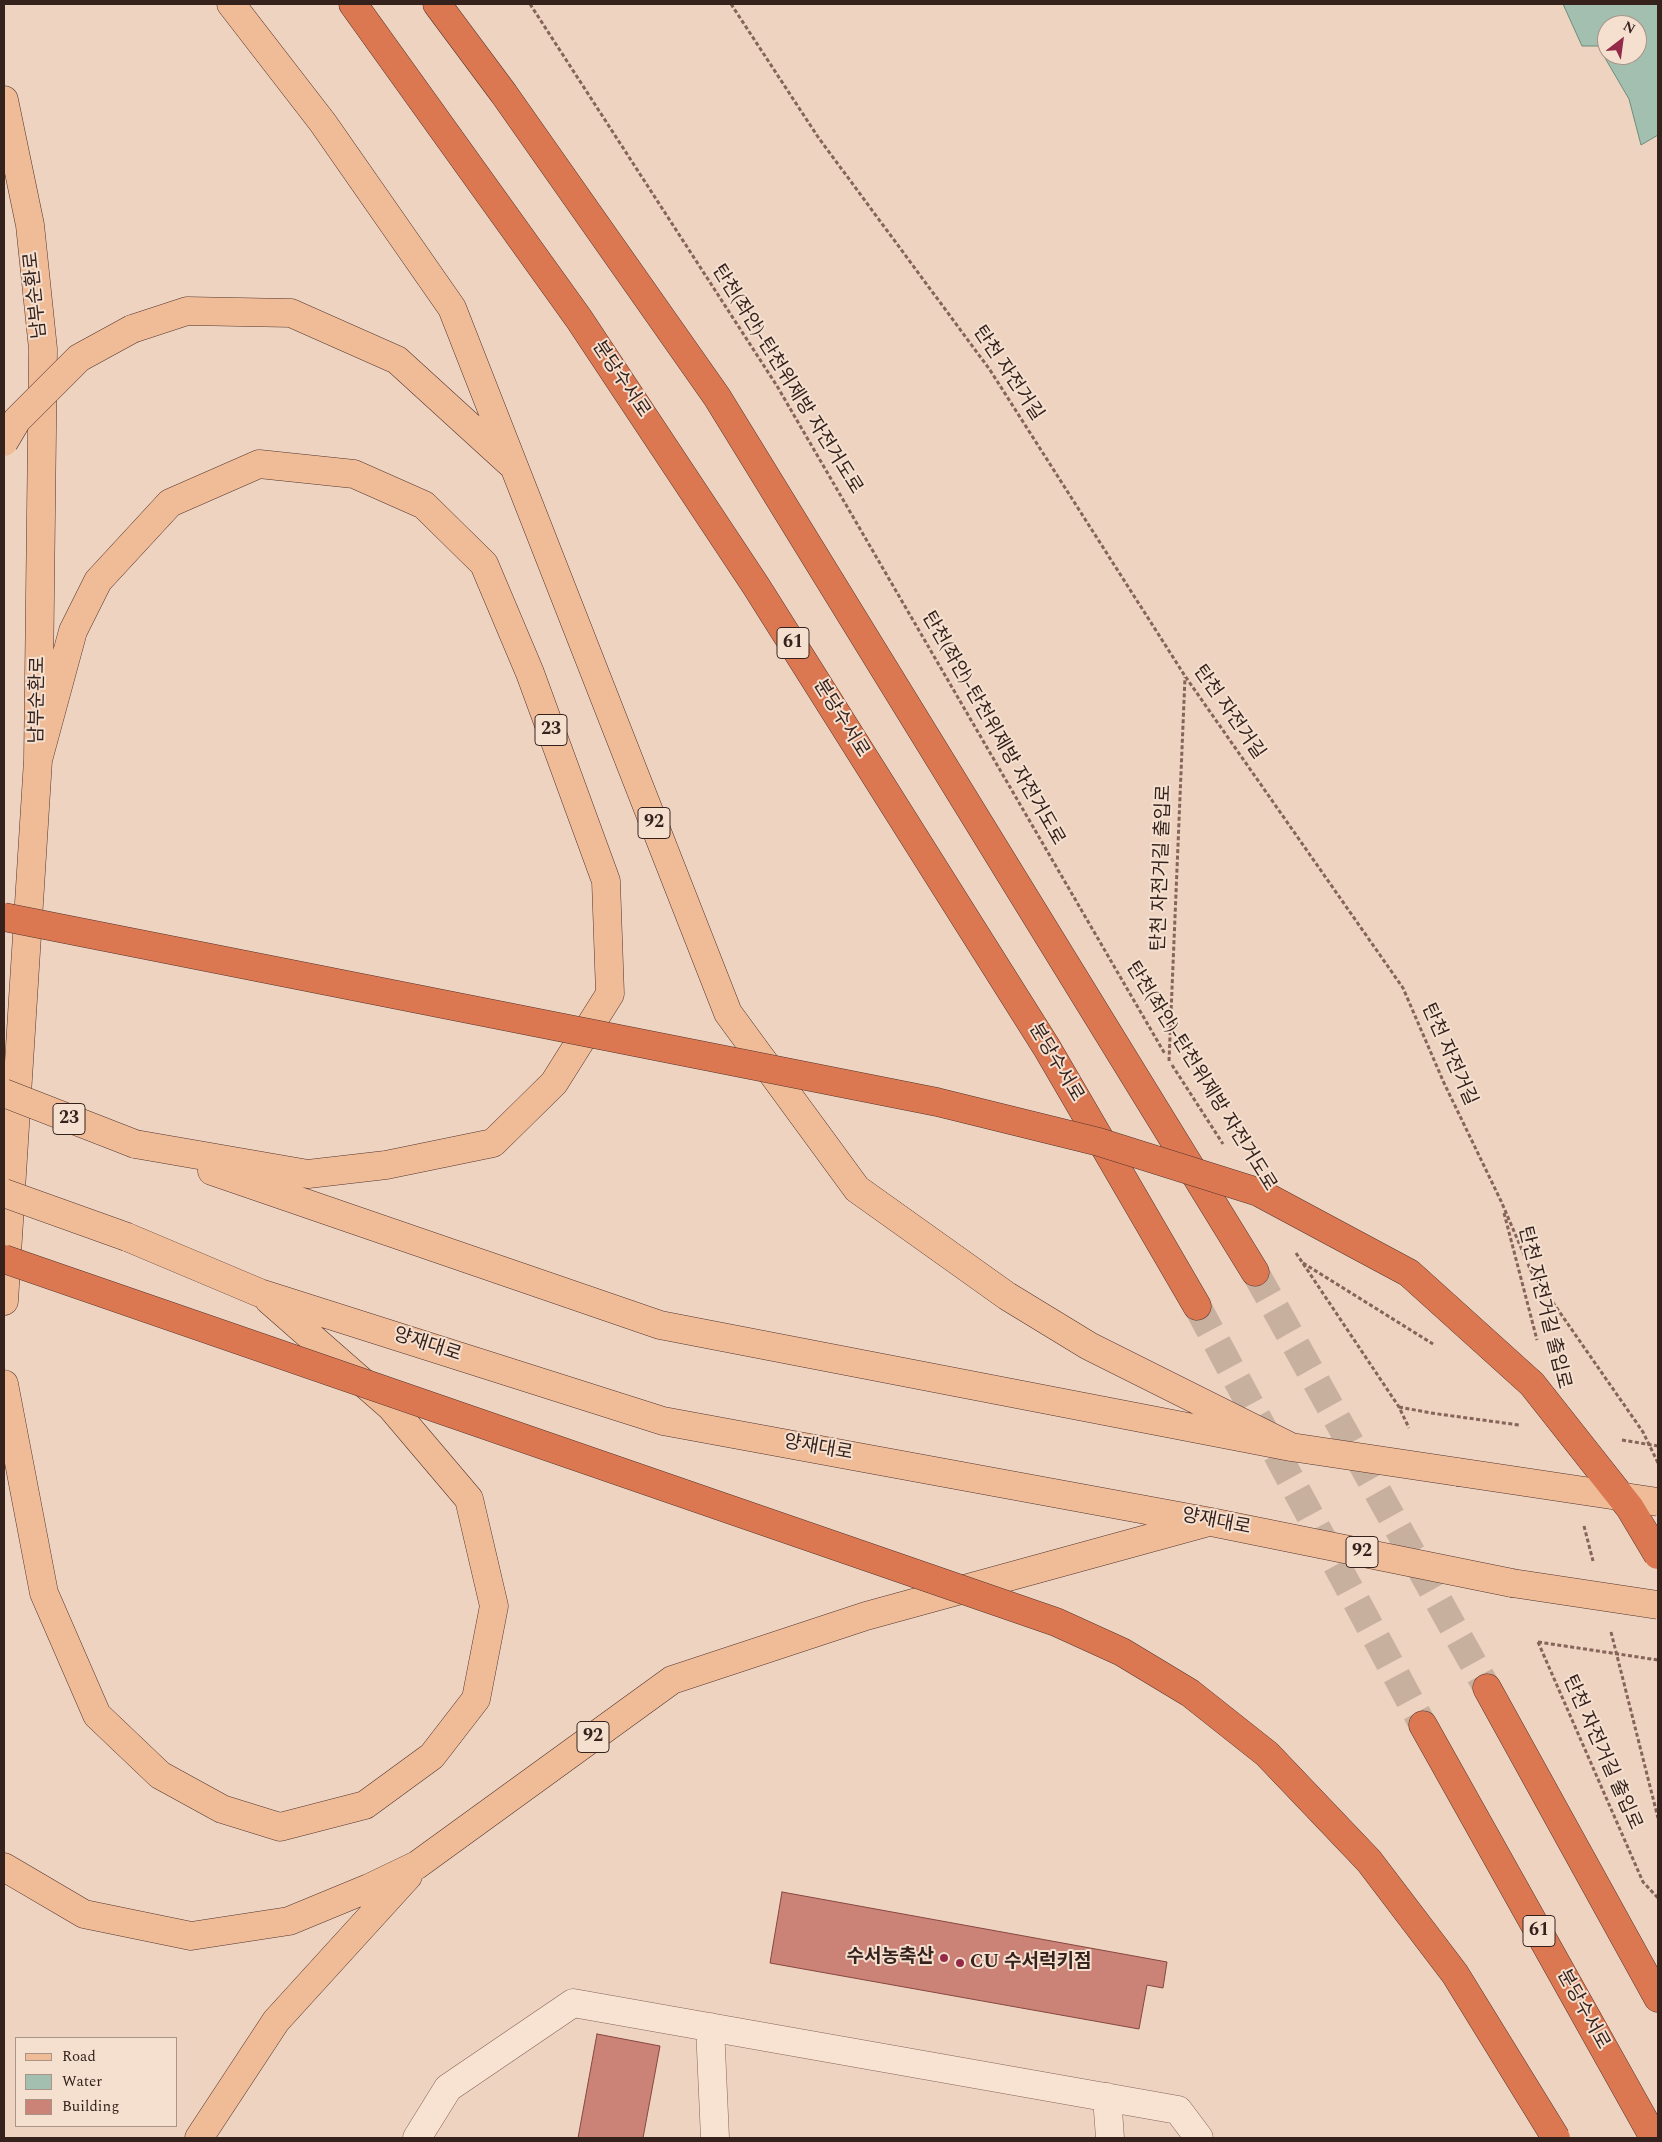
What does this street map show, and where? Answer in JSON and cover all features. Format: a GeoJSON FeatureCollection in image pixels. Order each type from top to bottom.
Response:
{"type":"FeatureCollection","features":[{"type":"Feature","properties":{"kind":"highway","name":"분당수서로"},"geometry":{"type":"LineString","coordinates":[[352,4],[579,319],[756,586],[1047,1048],[1197,1306]]}},
{"type":"Feature","properties":{"kind":"highway"},"geometry":{"type":"LineString","coordinates":[[437,4],[504,94],[717,397],[1255,1272]]}},
{"type":"Feature","properties":{"kind":"highway"},"geometry":{"type":"LineString","coordinates":[[4,916],[937,1102],[1098,1142],[1258,1192],[1409,1273],[1525,1378],[1630,1508],[1658,1555]]}},
{"type":"Feature","properties":{"kind":"highway"},"geometry":{"type":"LineString","coordinates":[[4,1259],[1056,1622],[1122,1652],[1190,1693],[1268,1754],[1369,1861],[1455,1974],[1556,2138]]}},
{"type":"Feature","properties":{"kind":"highway"},"geometry":{"type":"LineString","coordinates":[[1488,1688],[1658,1998]]}},
{"type":"Feature","properties":{"kind":"highway","name":"분당수서로"},"geometry":{"type":"LineString","coordinates":[[1423,1725],[1654,2138]]}},
{"type":"Feature","properties":{"kind":"main road","name":"92"},"geometry":{"type":"LineString","coordinates":[[231,4],[323,123],[452,308],[728,1013],[857,1189],[1007,1296],[1064,1331],[1112,1359],[1291,1447],[1428,1470],[1458,1472],[1658,1502]]}},
{"type":"Feature","properties":{"kind":"main road","name":"남부순환로"},"geometry":{"type":"LineString","coordinates":[[4,100],[30,225],[43,349],[38,760],[4,1301]]}},
{"type":"Feature","properties":{"kind":"main road"},"geometry":{"type":"LineString","coordinates":[[4,442],[17,420],[79,358],[132,329],[188,311],[291,313],[397,360],[516,468]]}},
{"type":"Feature","properties":{"kind":"main road","name":"23"},"geometry":{"type":"LineString","coordinates":[[4,1093],[135,1144],[308,1174],[386,1165],[493,1143],[554,1083],[610,994],[606,881],[530,673],[484,564],[424,505],[354,474],[259,464],[170,503],[98,581],[73,631],[38,760]]}},
{"type":"Feature","properties":{"kind":"main road"},"geometry":{"type":"LineString","coordinates":[[135,1144],[660,1325],[1291,1447]]}},
{"type":"Feature","properties":{"kind":"main road","name":"양재대로"},"geometry":{"type":"LineString","coordinates":[[4,1193],[128,1238],[260,1293],[663,1421],[1211,1522],[1512,1583],[1658,1605]]}},
{"type":"Feature","properties":{"kind":"main road"},"geometry":{"type":"LineString","coordinates":[[4,1384],[44,1593],[96,1715],[160,1775],[222,1810],[280,1827],[365,1805],[432,1756],[476,1699],[494,1606],[469,1499],[392,1407],[260,1293]]}},
{"type":"Feature","properties":{"kind":"main road","name":"92"},"geometry":{"type":"LineString","coordinates":[[4,1867],[84,1914],[192,1936],[289,1921],[369,1888],[417,1865],[672,1680],[866,1616],[1211,1522]]}},
{"type":"Feature","properties":{"kind":"main road"},"geometry":{"type":"LineString","coordinates":[[199,2138],[276,2021],[417,1865]]}},
{"type":"Feature","properties":{"kind":"street"},"geometry":{"type":"LineString","coordinates":[[417,2138],[448,2088],[573,2003],[1178,2110],[1199,2138]]}},
{"type":"Feature","properties":{"kind":"street"},"geometry":{"type":"LineString","coordinates":[[710,2027],[715,2138]]}},
{"type":"Feature","properties":{"kind":"street"},"geometry":{"type":"LineString","coordinates":[[1107,2097],[1110,2138]]}},
{"type":"Feature","properties":{"kind":"path","name":"탄천(좌안)-탄천위제방 자전거도로"},"geometry":{"type":"LineString","coordinates":[[530,4],[777,386],[1169,1061],[1227,1149]]}},
{"type":"Feature","properties":{"kind":"path","name":"탄천 자전거길"},"geometry":{"type":"LineString","coordinates":[[731,4],[818,137],[990,370],[1185,676],[1402,988],[1444,1083],[1501,1201],[1531,1271],[1643,1432],[1658,1462]]}},
{"type":"Feature","properties":{"kind":"path","name":"탄천 자전거길 출입로"},"geometry":{"type":"LineString","coordinates":[[1169,1061],[1185,676]]}},
{"type":"Feature","properties":{"kind":"path","name":"탄천 자전거길 출입로"},"geometry":{"type":"LineString","coordinates":[[1501,1201],[1538,1344]]}},
{"type":"Feature","properties":{"kind":"path"},"geometry":{"type":"LineString","coordinates":[[1291,1246],[1398,1407],[1428,1470]]}},
{"type":"Feature","properties":{"kind":"path"},"geometry":{"type":"LineString","coordinates":[[1398,1407],[1431,1413]]}},
{"type":"Feature","properties":{"kind":"path","name":"탄천 자전거길 출입로"},"geometry":{"type":"LineString","coordinates":[[1658,1660],[1538,1642],[1643,1882],[1658,1898]]}},
{"type":"Feature","properties":{"kind":"water"},"geometry":{"type":"Polygon","coordinates":[[[1563,4],[1658,4],[1658,135],[1641,145],[1629,99],[1609,65],[1647,65],[1647,15],[1597,15],[1597,46],[1582,46],[1563,4]]]}},
{"type":"Feature","properties":{"kind":"building"},"geometry":{"type":"Polygon","coordinates":[[[782,1892],[1167,1962],[1163,1988],[1147,1985],[1139,2029],[770,1963],[782,1892]]]}},
{"type":"Feature","properties":{"kind":"building"},"geometry":{"type":"Polygon","coordinates":[[[597,2034],[660,2046],[643,2138],[578,2138],[597,2034]]]}},
{"type":"Feature","properties":{"kind":"tunnel"},"geometry":{"type":"LineString","coordinates":[[1255,1272],[1487,1688]]}},
{"type":"Feature","properties":{"kind":"tunnel"},"geometry":{"type":"LineString","coordinates":[[1197,1306],[1423,1725]]}},
{"type":"Feature","properties":{"kind":"place","name":"수서농축산"},"geometry":{"type":"Point","coordinates":[944,1958]}},
{"type":"Feature","properties":{"kind":"place","name":"CU 수서럭키점"},"geometry":{"type":"Point","coordinates":[960,1963]}}]}
